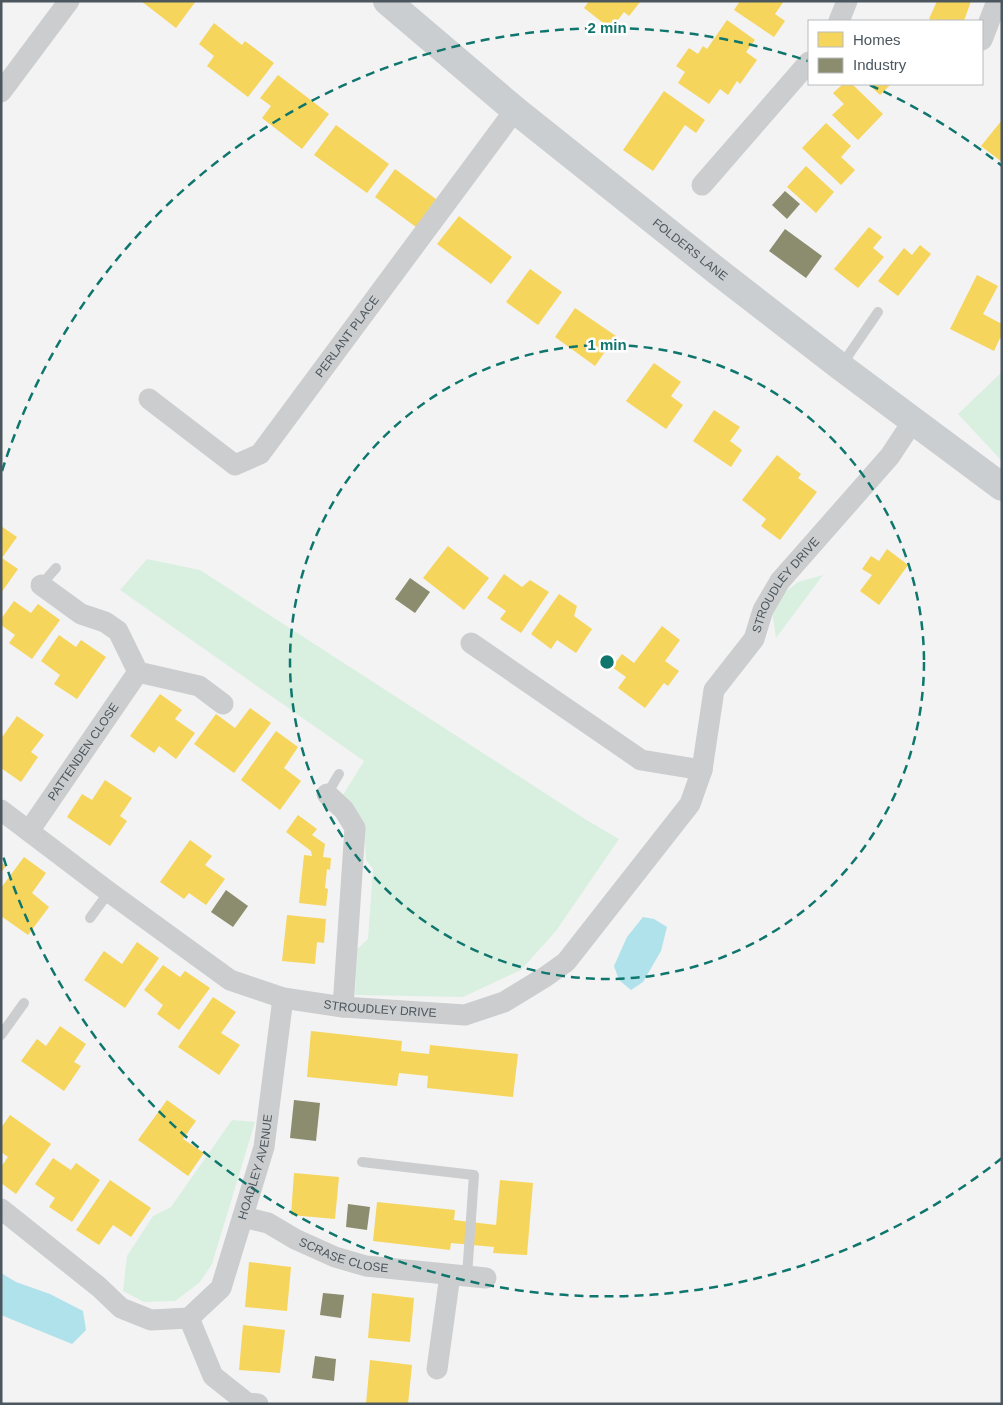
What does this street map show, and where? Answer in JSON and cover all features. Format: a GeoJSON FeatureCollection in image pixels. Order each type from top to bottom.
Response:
{"type":"FeatureCollection","features":[{"type":"Feature","properties":{"kind":"main road","name":"FOLDERS LANE"},"geometry":{"type":"LineString","coordinates":[[387,1],[514,110],[840,367],[1002,487]]}},
{"type":"Feature","properties":{"kind":"street"},"geometry":{"type":"LineString","coordinates":[[1,92],[69,1]]}},
{"type":"Feature","properties":{"kind":"street"},"geometry":{"type":"LineString","coordinates":[[839,20],[847,1]]}},
{"type":"Feature","properties":{"kind":"street"},"geometry":{"type":"LineString","coordinates":[[983,37],[997,1]]}},
{"type":"Feature","properties":{"kind":"street"},"geometry":{"type":"LineString","coordinates":[[702,185],[808,63]]}},
{"type":"Feature","properties":{"kind":"street","name":"PERLANT PLACE"},"geometry":{"type":"LineString","coordinates":[[149,399],[235,464],[260,454],[514,110]]}},
{"type":"Feature","properties":{"kind":"street","name":"STROUDLEY DRIVE"},"geometry":{"type":"LineString","coordinates":[[1,810],[230,980],[283,998],[343,1007],[466,1015],[504,1002],[566,962],[690,804],[702,770],[714,690],[754,639],[763,610],[780,581],[890,456],[913,421]]}},
{"type":"Feature","properties":{"kind":"street"},"geometry":{"type":"LineString","coordinates":[[42,585],[81,614],[105,622],[118,631],[138,672],[199,686],[224,704]]}},
{"type":"Feature","properties":{"kind":"street"},"geometry":{"type":"LineString","coordinates":[[471,643],[641,760],[702,770]]}},
{"type":"Feature","properties":{"kind":"street","name":"PATTENDEN CLOSE"},"geometry":{"type":"LineString","coordinates":[[29,831],[138,672]]}},
{"type":"Feature","properties":{"kind":"street"},"geometry":{"type":"LineString","coordinates":[[326,794],[344,810],[355,828],[343,1007]]}},
{"type":"Feature","properties":{"kind":"street","name":"HOADLEY AVENUE"},"geometry":{"type":"LineString","coordinates":[[189,1318],[221,1288],[264,1147],[283,998]]}},
{"type":"Feature","properties":{"kind":"street"},"geometry":{"type":"LineString","coordinates":[[1,1208],[99,1287],[121,1308],[151,1320],[189,1318],[213,1376],[247,1403],[258,1404]]}},
{"type":"Feature","properties":{"kind":"street","name":"SCRASE CLOSE"},"geometry":{"type":"LineString","coordinates":[[243,1217],[268,1223],[295,1239],[334,1257],[366,1266],[468,1276]]}},
{"type":"Feature","properties":{"kind":"street"},"geometry":{"type":"LineString","coordinates":[[437,1369],[468,1276]]}},
{"type":"Feature","properties":{"kind":"lane"},"geometry":{"type":"LineString","coordinates":[[840,367],[878,312]]}},
{"type":"Feature","properties":{"kind":"lane"},"geometry":{"type":"LineString","coordinates":[[42,585],[56,568]]}},
{"type":"Feature","properties":{"kind":"lane"},"geometry":{"type":"LineString","coordinates":[[326,794],[339,774]]}},
{"type":"Feature","properties":{"kind":"lane"},"geometry":{"type":"LineString","coordinates":[[90,918],[109,892]]}},
{"type":"Feature","properties":{"kind":"lane"},"geometry":{"type":"LineString","coordinates":[[1,1035],[24,1003]]}},
{"type":"Feature","properties":{"kind":"lane"},"geometry":{"type":"LineString","coordinates":[[362,1162],[474,1175],[468,1276]]}},
{"type":"Feature","properties":{"kind":"green space"},"geometry":{"type":"Polygon","coordinates":[[[1002,372],[1002,459],[1001,460],[958,414],[1002,372]]]}},
{"type":"Feature","properties":{"kind":"green space"},"geometry":{"type":"Polygon","coordinates":[[[147,559],[200,570],[585,819],[619,839],[556,931],[521,970],[463,997],[355,995],[357,949],[368,939],[373,869],[366,860],[364,830],[341,798],[364,761],[120,590],[147,559]]]}},
{"type":"Feature","properties":{"kind":"green space"},"geometry":{"type":"Polygon","coordinates":[[[823,575],[776,638],[772,611],[784,593],[798,582],[823,575]]]}},
{"type":"Feature","properties":{"kind":"green space"},"geometry":{"type":"Polygon","coordinates":[[[232,1120],[255,1122],[212,1264],[200,1282],[175,1301],[144,1302],[123,1291],[127,1256],[153,1216],[171,1207],[232,1120]]]}},
{"type":"Feature","properties":{"kind":"water"},"geometry":{"type":"Polygon","coordinates":[[[643,917],[654,919],[667,927],[661,951],[643,982],[631,990],[619,980],[614,966],[627,937],[643,917]]]}},
{"type":"Feature","properties":{"kind":"water"},"geometry":{"type":"Polygon","coordinates":[[[1,1273],[16,1282],[50,1294],[83,1311],[86,1330],[72,1344],[1,1315],[1,1273]]]}},
{"type":"Feature","properties":{"kind":"building: Homes"},"geometry":{"type":"Polygon","coordinates":[[[141,1],[196,1],[176,28],[141,1]]]}},
{"type":"Feature","properties":{"kind":"building: Homes"},"geometry":{"type":"Polygon","coordinates":[[[589,1],[641,1],[629,16],[624,12],[611,29],[584,8],[589,1]]]}},
{"type":"Feature","properties":{"kind":"building: Homes"},"geometry":{"type":"Polygon","coordinates":[[[740,1],[784,1],[775,14],[785,21],[774,37],[734,10],[740,1]]]}},
{"type":"Feature","properties":{"kind":"building: Homes"},"geometry":{"type":"Polygon","coordinates":[[[937,1],[971,1],[964,20],[929,19],[937,1]]]}},
{"type":"Feature","properties":{"kind":"building: Homes"},"geometry":{"type":"Polygon","coordinates":[[[727,20],[755,40],[746,52],[757,60],[740,84],[737,81],[728,95],[720,89],[709,104],[678,83],[685,72],[676,66],[689,48],[698,54],[703,46],[707,49],[727,20]]]}},
{"type":"Feature","properties":{"kind":"building: Homes"},"geometry":{"type":"Polygon","coordinates":[[[214,23],[242,45],[245,41],[274,63],[248,97],[207,66],[214,56],[199,44],[214,23]]]}},
{"type":"Feature","properties":{"kind":"building: Homes"},"geometry":{"type":"Polygon","coordinates":[[[278,75],[329,114],[302,149],[262,118],[271,106],[260,98],[278,75]]]}},
{"type":"Feature","properties":{"kind":"building: Homes"},"geometry":{"type":"Polygon","coordinates":[[[842,85],[853,85],[883,114],[858,140],[832,115],[844,104],[833,93],[842,85]]]}},
{"type":"Feature","properties":{"kind":"building: Homes"},"geometry":{"type":"Polygon","coordinates":[[[869,85],[890,85],[880,95],[869,85]]]}},
{"type":"Feature","properties":{"kind":"building: Homes"},"geometry":{"type":"Polygon","coordinates":[[[664,91],[705,120],[696,133],[685,125],[653,171],[623,150],[664,91]]]}},
{"type":"Feature","properties":{"kind":"building: Homes"},"geometry":{"type":"Polygon","coordinates":[[[1002,120],[1002,162],[981,146],[1002,120]]]}},
{"type":"Feature","properties":{"kind":"building: Homes"},"geometry":{"type":"Polygon","coordinates":[[[826,123],[851,146],[841,157],[855,170],[841,185],[802,148],[826,123]]]}},
{"type":"Feature","properties":{"kind":"building: Homes"},"geometry":{"type":"Polygon","coordinates":[[[336,125],[389,164],[367,193],[314,155],[336,125]]]}},
{"type":"Feature","properties":{"kind":"building: Homes"},"geometry":{"type":"Polygon","coordinates":[[[806,166],[834,192],[816,213],[787,187],[806,166]]]}},
{"type":"Feature","properties":{"kind":"building: Homes"},"geometry":{"type":"Polygon","coordinates":[[[395,169],[436,199],[416,227],[375,197],[395,169]]]}},
{"type":"Feature","properties":{"kind":"building: Homes"},"geometry":{"type":"Polygon","coordinates":[[[459,216],[512,257],[491,284],[437,244],[459,216]]]}},
{"type":"Feature","properties":{"kind":"building: Homes"},"geometry":{"type":"Polygon","coordinates":[[[869,227],[882,237],[873,248],[884,257],[858,288],[834,269],[869,227]]]}},
{"type":"Feature","properties":{"kind":"building: Homes"},"geometry":{"type":"Polygon","coordinates":[[[920,245],[931,254],[898,296],[878,281],[904,248],[912,255],[920,245]]]}},
{"type":"Feature","properties":{"kind":"building: Homes"},"geometry":{"type":"Polygon","coordinates":[[[530,269],[562,292],[538,325],[506,302],[530,269]]]}},
{"type":"Feature","properties":{"kind":"building: Homes"},"geometry":{"type":"Polygon","coordinates":[[[977,275],[998,286],[983,314],[1002,324],[1002,339],[1000,338],[994,351],[950,329],[977,275]]]}},
{"type":"Feature","properties":{"kind":"building: Homes"},"geometry":{"type":"Polygon","coordinates":[[[575,308],[616,336],[595,366],[555,337],[575,308]]]}},
{"type":"Feature","properties":{"kind":"building: Homes"},"geometry":{"type":"Polygon","coordinates":[[[654,363],[681,382],[671,396],[683,405],[666,429],[626,401],[654,363]]]}},
{"type":"Feature","properties":{"kind":"building: Homes"},"geometry":{"type":"Polygon","coordinates":[[[714,410],[740,427],[730,441],[742,450],[731,467],[693,441],[714,410]]]}},
{"type":"Feature","properties":{"kind":"building: Homes"},"geometry":{"type":"Polygon","coordinates":[[[777,455],[801,474],[798,478],[817,492],[780,540],[761,526],[766,519],[742,500],[777,455]]]}},
{"type":"Feature","properties":{"kind":"building: Homes"},"geometry":{"type":"Polygon","coordinates":[[[1,526],[17,537],[2,558],[18,569],[1,593],[1,526]]]}},
{"type":"Feature","properties":{"kind":"building: Homes"},"geometry":{"type":"Polygon","coordinates":[[[448,546],[489,578],[464,610],[423,578],[448,546]]]}},
{"type":"Feature","properties":{"kind":"building: Homes"},"geometry":{"type":"Polygon","coordinates":[[[887,549],[908,565],[879,605],[860,591],[872,575],[862,569],[871,556],[879,561],[887,549]]]}},
{"type":"Feature","properties":{"kind":"building: Homes"},"geometry":{"type":"Polygon","coordinates":[[[504,574],[522,587],[530,580],[549,592],[521,633],[500,619],[506,611],[487,598],[504,574]]]}},
{"type":"Feature","properties":{"kind":"building: Homes"},"geometry":{"type":"Polygon","coordinates":[[[559,594],[577,606],[574,616],[592,629],[576,653],[557,640],[551,649],[531,634],[559,594]]]}},
{"type":"Feature","properties":{"kind":"building: Homes"},"geometry":{"type":"Polygon","coordinates":[[[14,601],[31,613],[38,604],[60,620],[32,659],[9,643],[15,635],[1,625],[1,619],[14,601]]]}},
{"type":"Feature","properties":{"kind":"building: Homes"},"geometry":{"type":"Polygon","coordinates":[[[662,626],[680,640],[665,661],[679,671],[668,686],[664,683],[645,708],[618,688],[626,677],[612,667],[622,654],[634,663],[662,626]]]}},
{"type":"Feature","properties":{"kind":"building: Homes"},"geometry":{"type":"Polygon","coordinates":[[[59,635],[76,647],[81,640],[106,657],[77,699],[54,684],[60,675],[41,661],[59,635]]]}},
{"type":"Feature","properties":{"kind":"building: Homes"},"geometry":{"type":"Polygon","coordinates":[[[160,694],[182,710],[175,719],[195,733],[176,759],[159,746],[154,753],[130,736],[160,694]]]}},
{"type":"Feature","properties":{"kind":"building: Homes"},"geometry":{"type":"Polygon","coordinates":[[[250,708],[271,723],[234,773],[194,744],[216,714],[235,728],[250,708]]]}},
{"type":"Feature","properties":{"kind":"building: Homes"},"geometry":{"type":"Polygon","coordinates":[[[17,716],[44,735],[31,752],[38,757],[21,782],[1,768],[1,735],[3,736],[17,716]]]}},
{"type":"Feature","properties":{"kind":"building: Homes"},"geometry":{"type":"Polygon","coordinates":[[[276,731],[298,747],[284,768],[301,781],[280,810],[241,780],[276,731]]]}},
{"type":"Feature","properties":{"kind":"building: Homes"},"geometry":{"type":"Polygon","coordinates":[[[105,780],[132,798],[120,816],[127,821],[110,846],[67,817],[82,794],[92,800],[105,780]]]}},
{"type":"Feature","properties":{"kind":"building: Homes"},"geometry":{"type":"Polygon","coordinates":[[[298,815],[317,829],[312,835],[325,844],[323,857],[331,858],[330,870],[327,869],[325,888],[328,889],[326,906],[299,903],[304,855],[312,856],[311,851],[286,832],[298,815]]]}},
{"type":"Feature","properties":{"kind":"building: Homes"},"geometry":{"type":"Polygon","coordinates":[[[190,840],[212,856],[205,865],[225,879],[206,905],[189,893],[184,899],[160,882],[190,840]]]}},
{"type":"Feature","properties":{"kind":"building: Homes"},"geometry":{"type":"Polygon","coordinates":[[[24,857],[46,873],[32,893],[49,907],[28,935],[1,916],[1,888],[24,857]]]}},
{"type":"Feature","properties":{"kind":"building: Homes"},"geometry":{"type":"Polygon","coordinates":[[[1,862],[6,866],[1,873],[1,862]]]}},
{"type":"Feature","properties":{"kind":"building: Homes"},"geometry":{"type":"Polygon","coordinates":[[[287,915],[326,919],[324,943],[317,942],[315,964],[282,961],[287,915]]]}},
{"type":"Feature","properties":{"kind":"building: Homes"},"geometry":{"type":"Polygon","coordinates":[[[137,942],[159,958],[125,1008],[84,980],[104,951],[122,964],[137,942]]]}},
{"type":"Feature","properties":{"kind":"building: Homes"},"geometry":{"type":"Polygon","coordinates":[[[163,965],[180,977],[185,971],[210,988],[179,1030],[157,1014],[163,1005],[144,990],[163,965]]]}},
{"type":"Feature","properties":{"kind":"building: Homes"},"geometry":{"type":"Polygon","coordinates":[[[213,997],[236,1012],[221,1033],[240,1045],[219,1075],[178,1047],[213,997]]]}},
{"type":"Feature","properties":{"kind":"building: Homes"},"geometry":{"type":"Polygon","coordinates":[[[60,1026],[86,1044],[74,1062],[81,1066],[64,1091],[21,1061],[37,1039],[46,1046],[60,1026]]]}},
{"type":"Feature","properties":{"kind":"building: Homes"},"geometry":{"type":"Polygon","coordinates":[[[311,1031],[402,1041],[401,1051],[429,1054],[430,1045],[518,1054],[513,1097],[427,1088],[428,1076],[399,1073],[397,1086],[307,1077],[311,1031]]]}},
{"type":"Feature","properties":{"kind":"building: Homes"},"geometry":{"type":"Polygon","coordinates":[[[167,1100],[196,1121],[183,1139],[204,1153],[188,1176],[138,1140],[167,1100]]]}},
{"type":"Feature","properties":{"kind":"building: Homes"},"geometry":{"type":"Polygon","coordinates":[[[10,1115],[51,1144],[16,1194],[1,1183],[1,1167],[8,1157],[1,1152],[1,1128],[10,1115]]]}},
{"type":"Feature","properties":{"kind":"building: Homes"},"geometry":{"type":"Polygon","coordinates":[[[53,1158],[71,1170],[76,1163],[100,1180],[72,1222],[49,1207],[55,1198],[35,1184],[53,1158]]]}},
{"type":"Feature","properties":{"kind":"building: Homes"},"geometry":{"type":"Polygon","coordinates":[[[294,1173],[339,1177],[335,1219],[291,1215],[294,1173]]]}},
{"type":"Feature","properties":{"kind":"building: Homes"},"geometry":{"type":"Polygon","coordinates":[[[110,1180],[151,1208],[131,1237],[113,1225],[99,1245],[76,1230],[110,1180]]]}},
{"type":"Feature","properties":{"kind":"building: Homes"},"geometry":{"type":"Polygon","coordinates":[[[500,1180],[533,1183],[527,1255],[493,1253],[494,1247],[451,1243],[450,1250],[373,1241],[377,1202],[455,1210],[454,1220],[496,1225],[500,1180]]]}},
{"type":"Feature","properties":{"kind":"building: Homes"},"geometry":{"type":"Polygon","coordinates":[[[249,1262],[291,1267],[287,1311],[245,1307],[249,1262]]]}},
{"type":"Feature","properties":{"kind":"building: Homes"},"geometry":{"type":"Polygon","coordinates":[[[372,1293],[414,1298],[410,1342],[368,1338],[372,1293]]]}},
{"type":"Feature","properties":{"kind":"building: Homes"},"geometry":{"type":"Polygon","coordinates":[[[243,1325],[285,1330],[280,1373],[239,1370],[243,1325]]]}},
{"type":"Feature","properties":{"kind":"building: Homes"},"geometry":{"type":"Polygon","coordinates":[[[370,1360],[412,1365],[408,1404],[366,1404],[370,1360]]]}},
{"type":"Feature","properties":{"kind":"building: Industry"},"geometry":{"type":"Polygon","coordinates":[[[785,191],[800,204],[787,219],[772,205],[785,191]]]}},
{"type":"Feature","properties":{"kind":"building: Industry"},"geometry":{"type":"Polygon","coordinates":[[[785,229],[822,256],[806,278],[769,251],[785,229]]]}},
{"type":"Feature","properties":{"kind":"building: Industry"},"geometry":{"type":"Polygon","coordinates":[[[410,578],[430,592],[415,613],[395,599],[410,578]]]}},
{"type":"Feature","properties":{"kind":"building: Industry"},"geometry":{"type":"Polygon","coordinates":[[[226,890],[248,906],[233,927],[211,912],[226,890]]]}},
{"type":"Feature","properties":{"kind":"building: Industry"},"geometry":{"type":"Polygon","coordinates":[[[294,1100],[320,1103],[316,1141],[290,1138],[294,1100]]]}},
{"type":"Feature","properties":{"kind":"building: Industry"},"geometry":{"type":"Polygon","coordinates":[[[348,1204],[370,1207],[367,1230],[346,1227],[348,1204]]]}},
{"type":"Feature","properties":{"kind":"building: Industry"},"geometry":{"type":"Polygon","coordinates":[[[323,1293],[344,1295],[341,1318],[320,1315],[323,1293]]]}},
{"type":"Feature","properties":{"kind":"building: Industry"},"geometry":{"type":"Polygon","coordinates":[[[315,1356],[336,1359],[334,1381],[312,1378],[315,1356]]]}}]}
